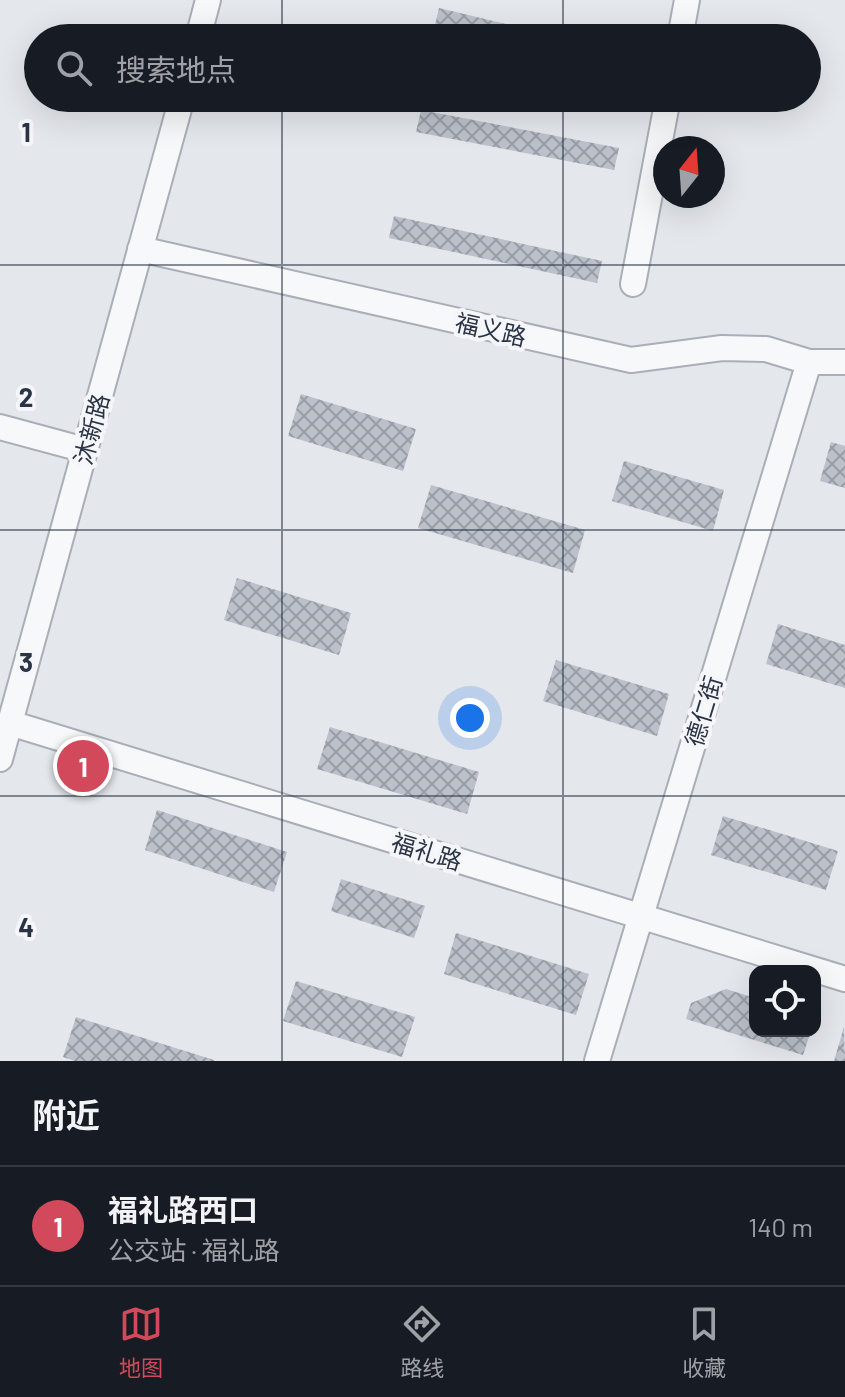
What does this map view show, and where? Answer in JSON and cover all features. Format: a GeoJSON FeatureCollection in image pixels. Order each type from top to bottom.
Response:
{"type":"FeatureCollection","features":[{"type":"Feature","properties":{"kind":"street"},"geometry":{"type":"LineString","coordinates":[[202,24],[208,0]]}},
{"type":"Feature","properties":{"kind":"street"},"geometry":{"type":"LineString","coordinates":[[683,24],[687,0]]}},
{"type":"Feature","properties":{"kind":"street","name":"沐新路"},"geometry":{"type":"LineString","coordinates":[[0,759],[178,112]]}},
{"type":"Feature","properties":{"kind":"street"},"geometry":{"type":"LineString","coordinates":[[633,284],[665,112]]}},
{"type":"Feature","properties":{"kind":"street","name":"福义路"},"geometry":{"type":"LineString","coordinates":[[140,249],[631,360],[722,348],[766,349],[809,362],[845,362]]}},
{"type":"Feature","properties":{"kind":"street","name":"德仁街"},"geometry":{"type":"LineString","coordinates":[[597,1061],[809,362]]}},
{"type":"Feature","properties":{"kind":"street"},"geometry":{"type":"LineString","coordinates":[[0,427],[85,450]]}},
{"type":"Feature","properties":{"kind":"street","name":"福礼路"},"geometry":{"type":"LineString","coordinates":[[10,723],[845,979]]}},
{"type":"Feature","properties":{"kind":"building"},"geometry":{"type":"Polygon","coordinates":[[[439,8],[506,24],[435,24],[439,8]]]}},
{"type":"Feature","properties":{"kind":"building"},"geometry":{"type":"Polygon","coordinates":[[[421,112],[431,112],[619,148],[614,170],[416,132],[421,112]]]}},
{"type":"Feature","properties":{"kind":"building"},"geometry":{"type":"Polygon","coordinates":[[[394,216],[602,261],[597,283],[389,238],[394,216]]]}},
{"type":"Feature","properties":{"kind":"building"},"geometry":{"type":"Polygon","coordinates":[[[301,394],[416,429],[403,471],[288,436],[301,394]]]}},
{"type":"Feature","properties":{"kind":"building"},"geometry":{"type":"Polygon","coordinates":[[[831,442],[845,446],[845,488],[820,481],[831,442]]]}},
{"type":"Feature","properties":{"kind":"building"},"geometry":{"type":"Polygon","coordinates":[[[624,461],[724,490],[713,531],[612,501],[624,461]]]}},
{"type":"Feature","properties":{"kind":"building"},"geometry":{"type":"Polygon","coordinates":[[[431,485],[585,530],[573,573],[418,528],[431,485]]]}},
{"type":"Feature","properties":{"kind":"building"},"geometry":{"type":"Polygon","coordinates":[[[237,578],[351,613],[339,655],[224,620],[237,578]]]}},
{"type":"Feature","properties":{"kind":"building"},"geometry":{"type":"Polygon","coordinates":[[[778,624],[845,645],[845,688],[766,664],[778,624]]]}},
{"type":"Feature","properties":{"kind":"building"},"geometry":{"type":"Polygon","coordinates":[[[556,660],[669,694],[657,736],[543,701],[556,660]]]}},
{"type":"Feature","properties":{"kind":"building"},"geometry":{"type":"Polygon","coordinates":[[[330,727],[479,772],[467,814],[317,769],[330,727]]]}},
{"type":"Feature","properties":{"kind":"building"},"geometry":{"type":"Polygon","coordinates":[[[157,810],[287,852],[274,892],[145,850],[157,810]]]}},
{"type":"Feature","properties":{"kind":"building"},"geometry":{"type":"Polygon","coordinates":[[[723,816],[838,851],[826,890],[711,855],[723,816]]]}},
{"type":"Feature","properties":{"kind":"building"},"geometry":{"type":"Polygon","coordinates":[[[341,879],[425,906],[414,938],[331,911],[341,879]]]}},
{"type":"Feature","properties":{"kind":"building"},"geometry":{"type":"Polygon","coordinates":[[[456,933],[589,974],[576,1015],[444,974],[456,933]]]}},
{"type":"Feature","properties":{"kind":"building"},"geometry":{"type":"Polygon","coordinates":[[[296,981],[415,1017],[402,1057],[283,1021],[296,981]]]}},
{"type":"Feature","properties":{"kind":"building"},"geometry":{"type":"Polygon","coordinates":[[[726,989],[749,996],[749,1037],[809,1037],[803,1055],[686,1019],[691,1003],[726,989]]]}},
{"type":"Feature","properties":{"kind":"building"},"geometry":{"type":"Polygon","coordinates":[[[76,1017],[214,1061],[75,1061],[63,1057],[76,1017]]]}},
{"type":"Feature","properties":{"kind":"building"},"geometry":{"type":"Polygon","coordinates":[[[844,1027],[845,1061],[834,1061],[844,1027]]]}},
{"type":"Feature","properties":{"kind":"place","name":"福礼路西口"},"geometry":{"type":"Point","coordinates":[83,766]}}]}
